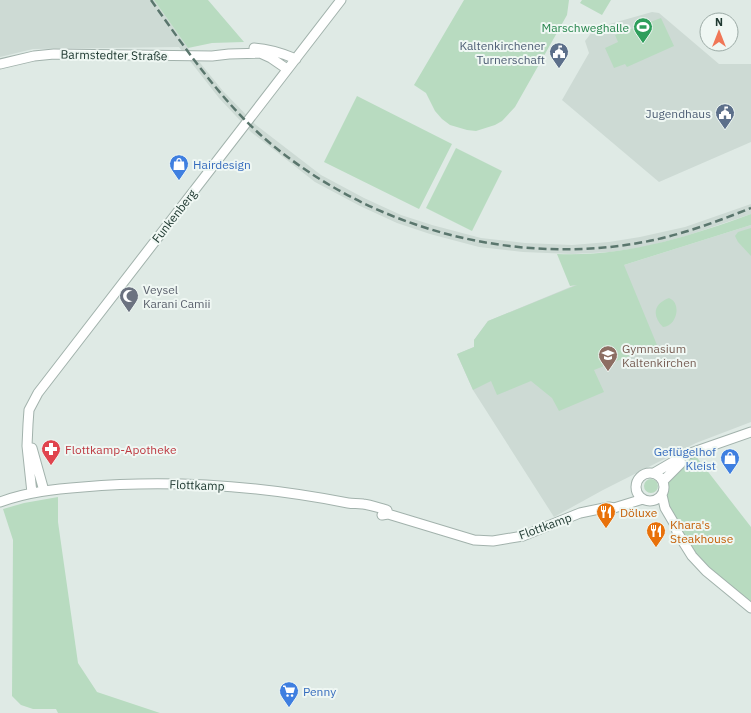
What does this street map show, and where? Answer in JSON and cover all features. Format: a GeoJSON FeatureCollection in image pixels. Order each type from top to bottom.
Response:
{"type":"FeatureCollection","features":[{"type":"Feature","properties":{"kind":"street","name":"Funkenberg"},"geometry":{"type":"LineString","coordinates":[[32,493],[27,446],[28,424],[29,410],[38,393],[341,0]]}},
{"type":"Feature","properties":{"kind":"street","name":"Barmstedter Straße"},"geometry":{"type":"LineString","coordinates":[[230,54],[254,48],[267,49],[296,59]]}},
{"type":"Feature","properties":{"kind":"street","name":"Barmstedter Straße"},"geometry":{"type":"LineString","coordinates":[[0,64],[34,56],[54,54],[212,56],[260,53],[288,69]]}},
{"type":"Feature","properties":{"kind":"street"},"geometry":{"type":"LineString","coordinates":[[654,473],[685,455],[751,432]]}},
{"type":"Feature","properties":{"kind":"street","name":"Funkenberg"},"geometry":{"type":"LineString","coordinates":[[28,440],[31,445],[44,491]]}},
{"type":"Feature","properties":{"kind":"street"},"geometry":{"type":"LineString","coordinates":[[663,481],[682,462],[685,455]]}},
{"type":"Feature","properties":{"kind":"street"},"geometry":{"type":"LineString","coordinates":[[643,499],[636,491],[639,477],[647,473],[654,473],[660,476],[663,481],[664,488],[658,497],[674,525],[676,532],[692,556],[706,571],[751,608]]}},
{"type":"Feature","properties":{"kind":"street","name":"Flottkamp"},"geometry":{"type":"LineString","coordinates":[[0,502],[32,493],[108,484],[210,485],[275,491],[363,504],[386,510],[388,514],[474,540],[494,541],[523,536],[580,513],[609,507],[614,508],[643,499],[649,501],[658,497]]}},
{"type":"Feature","properties":{"kind":"street","name":"Flottkamp"},"geometry":{"type":"LineString","coordinates":[[609,507],[636,491]]}},
{"type":"Feature","properties":{"kind":"shaded area"},"geometry":{"type":"Polygon","coordinates":[[[0,0],[154,0],[188,48],[223,91],[256,125],[321,175],[364,198],[401,215],[432,225],[481,238],[525,243],[572,245],[609,242],[685,227],[751,204],[751,214],[686,236],[645,247],[610,252],[572,254],[523,252],[479,247],[430,234],[397,223],[360,206],[315,182],[251,132],[219,98],[179,47],[33,49],[0,57],[0,0]]]}},
{"type":"Feature","properties":{"kind":"shaded area"},"geometry":{"type":"Polygon","coordinates":[[[652,12],[659,13],[699,47],[699,52],[705,52],[719,64],[751,64],[751,142],[659,182],[562,100],[589,53],[585,41],[592,32],[599,27],[652,12]]]}},
{"type":"Feature","properties":{"kind":"shaded area","name":"Gymnasium Kaltenkirchen"},"geometry":{"type":"Polygon","coordinates":[[[751,225],[751,422],[696,443],[603,490],[554,517],[473,390],[457,354],[474,347],[474,340],[488,321],[621,266],[751,225]]]}},
{"type":"Feature","properties":{"kind":"green space"},"geometry":{"type":"Polygon","coordinates":[[[154,0],[208,0],[244,42],[212,43],[188,48],[154,0]]]}},
{"type":"Feature","properties":{"kind":"green space"},"geometry":{"type":"Polygon","coordinates":[[[464,0],[569,0],[567,15],[515,107],[502,121],[495,125],[476,131],[450,125],[435,111],[426,93],[414,85],[464,0]]]}},
{"type":"Feature","properties":{"kind":"green space"},"geometry":{"type":"Polygon","coordinates":[[[582,0],[611,0],[602,15],[580,3],[582,0]]]}},
{"type":"Feature","properties":{"kind":"green space","name":"Marschweghalle"},"geometry":{"type":"Polygon","coordinates":[[[661,18],[674,46],[627,67],[625,64],[614,68],[605,48],[618,42],[615,35],[661,18]]]}},
{"type":"Feature","properties":{"kind":"green space"},"geometry":{"type":"Polygon","coordinates":[[[357,96],[452,144],[419,209],[324,162],[357,96]]]}},
{"type":"Feature","properties":{"kind":"green space"},"geometry":{"type":"Polygon","coordinates":[[[456,148],[502,171],[472,231],[426,208],[456,148]]]}},
{"type":"Feature","properties":{"kind":"green space"},"geometry":{"type":"Polygon","coordinates":[[[751,214],[751,225],[624,265],[657,345],[594,370],[604,392],[559,411],[552,398],[531,381],[497,395],[491,381],[473,390],[457,354],[474,347],[474,340],[488,321],[577,285],[570,286],[557,254],[607,252],[656,244],[680,238],[751,214]]]}},
{"type":"Feature","properties":{"kind":"green space"},"geometry":{"type":"Polygon","coordinates":[[[751,228],[751,256],[738,242],[735,236],[738,232],[751,228]]]}},
{"type":"Feature","properties":{"kind":"green space"},"geometry":{"type":"Polygon","coordinates":[[[669,298],[676,304],[676,314],[672,323],[663,327],[657,319],[656,311],[660,304],[669,298]]]}},
{"type":"Feature","properties":{"kind":"green space"},"geometry":{"type":"Polygon","coordinates":[[[695,455],[751,527],[751,603],[705,565],[683,536],[665,497],[668,480],[679,468],[695,455]]]}},
{"type":"Feature","properties":{"kind":"green space"},"geometry":{"type":"Polygon","coordinates":[[[651,479],[656,481],[658,486],[656,491],[651,493],[646,491],[644,486],[646,481],[651,479]]]}},
{"type":"Feature","properties":{"kind":"green space"},"geometry":{"type":"Polygon","coordinates":[[[58,497],[58,522],[78,663],[97,692],[160,713],[58,713],[56,709],[33,709],[21,705],[12,696],[13,540],[3,509],[24,503],[58,497]]]}},
{"type":"Feature","properties":{"kind":"railway"},"geometry":{"type":"LineString","coordinates":[[151,0],[203,72],[232,106],[264,138],[304,169],[348,195],[394,217],[442,233],[492,244],[543,249],[593,248],[644,242],[671,236],[712,223],[751,208]]}},
{"type":"Feature","properties":{"kind":"place","name":"Marschweghalle"},"geometry":{"type":"Point","coordinates":[643,44]}},
{"type":"Feature","properties":{"kind":"place","name":"Kaltenkirchener Turnerschaft"},"geometry":{"type":"Point","coordinates":[559,69]}},
{"type":"Feature","properties":{"kind":"place","name":"Jugendhaus"},"geometry":{"type":"Point","coordinates":[725,130]}},
{"type":"Feature","properties":{"kind":"place","name":"Hairdesign"},"geometry":{"type":"Point","coordinates":[179,181]}},
{"type":"Feature","properties":{"kind":"place","name":"Veysel Karani Camii"},"geometry":{"type":"Point","coordinates":[129,313]}},
{"type":"Feature","properties":{"kind":"place","name":"Gymnasium Kaltenkirchen"},"geometry":{"type":"Point","coordinates":[608,372]}},
{"type":"Feature","properties":{"kind":"place","name":"Flottkamp-Apotheke"},"geometry":{"type":"Point","coordinates":[51,466]}},
{"type":"Feature","properties":{"kind":"place","name":"Geflügelhof Kleist"},"geometry":{"type":"Point","coordinates":[730,475]}},
{"type":"Feature","properties":{"kind":"place","name":"Döluxe"},"geometry":{"type":"Point","coordinates":[606,529]}},
{"type":"Feature","properties":{"kind":"place","name":"Khara's Steakhouse"},"geometry":{"type":"Point","coordinates":[656,548]}},
{"type":"Feature","properties":{"kind":"place","name":"Penny"},"geometry":{"type":"Point","coordinates":[289,708]}}]}
